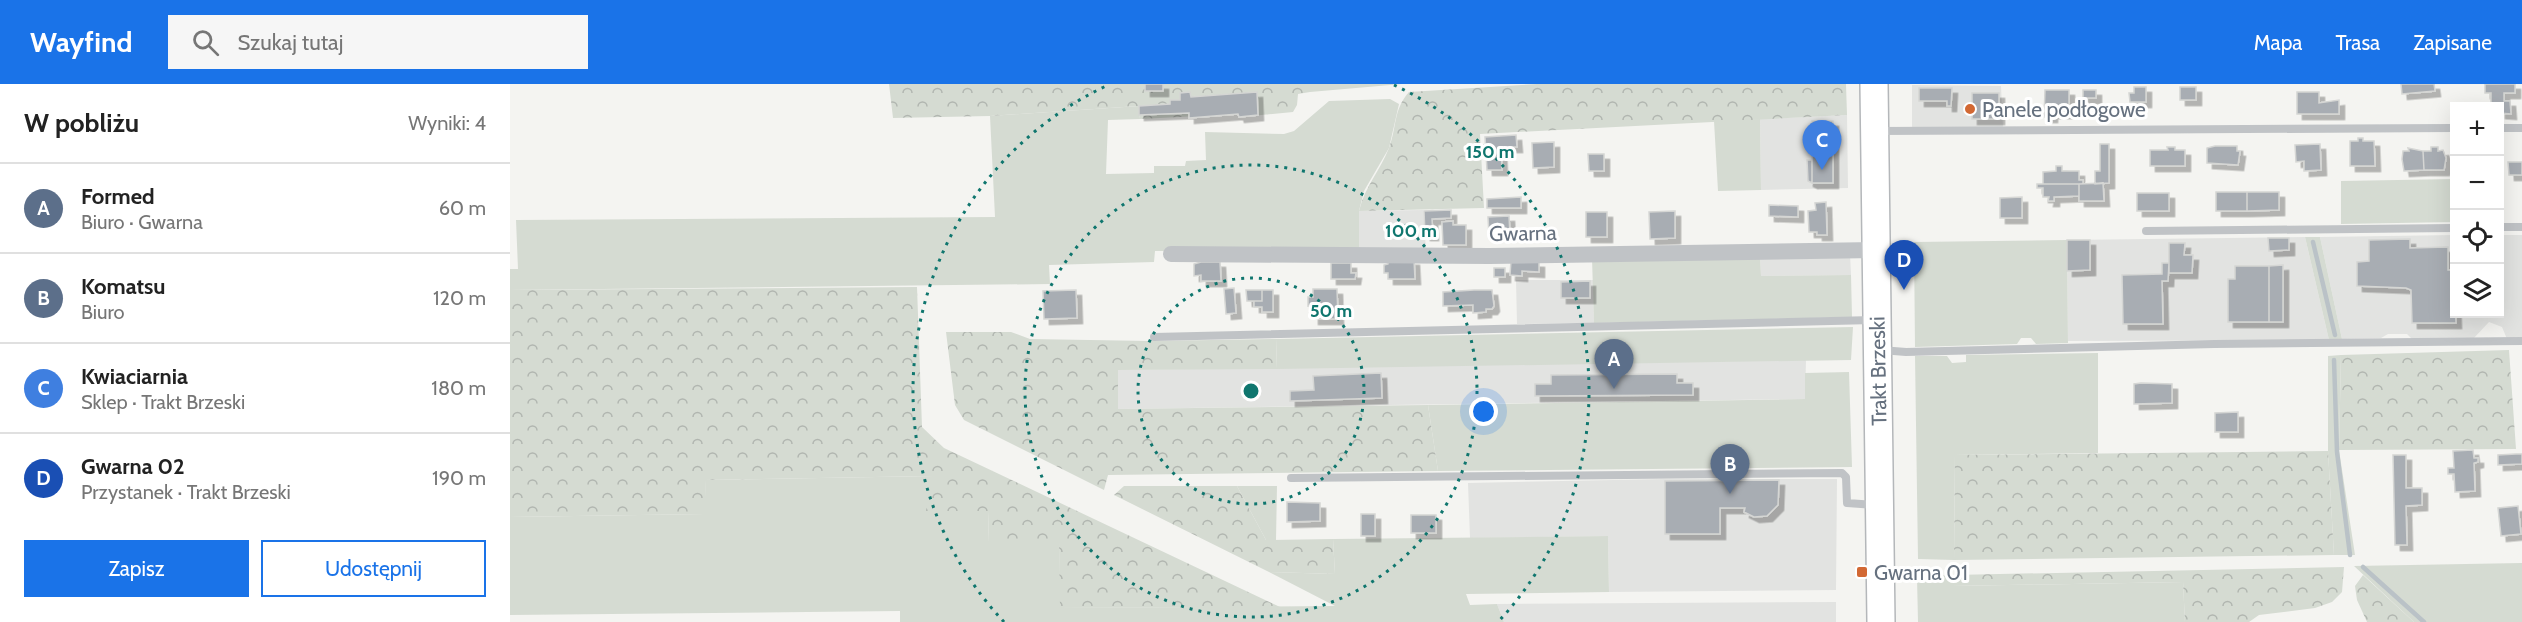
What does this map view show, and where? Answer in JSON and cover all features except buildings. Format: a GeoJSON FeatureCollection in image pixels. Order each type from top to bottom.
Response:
{"type":"FeatureCollection","features":[{"type":"Feature","properties":{"kind":"main road","name":"Trakt Brzeski"},"geometry":{"type":"LineString","coordinates":[[1874,84],[1881,622]]}},
{"type":"Feature","properties":{"kind":"street","name":"Gwarna"},"geometry":{"type":"LineString","coordinates":[[1171,254],[1489,256],[1876,250]]}},
{"type":"Feature","properties":{"kind":"lane"},"geometry":{"type":"LineString","coordinates":[[1875,131],[2450,128]]}},
{"type":"Feature","properties":{"kind":"lane"},"geometry":{"type":"LineString","coordinates":[[2504,128],[2522,128]]}},
{"type":"Feature","properties":{"kind":"lane"},"geometry":{"type":"LineString","coordinates":[[2504,227],[2522,227]]}},
{"type":"Feature","properties":{"kind":"lane"},"geometry":{"type":"LineString","coordinates":[[2146,231],[2450,228]]}},
{"type":"Feature","properties":{"kind":"lane"},"geometry":{"type":"LineString","coordinates":[[1154,337],[1877,320]]}},
{"type":"Feature","properties":{"kind":"lane"},"geometry":{"type":"LineString","coordinates":[[1877,350],[1906,352],[2214,344],[2522,341]]}},
{"type":"Feature","properties":{"kind":"lane"},"geometry":{"type":"LineString","coordinates":[[1291,478],[1842,473],[1846,477],[1847,503],[1879,505]]}},
{"type":"Feature","properties":{"kind":"shaded area"},"geometry":{"type":"Polygon","coordinates":[[[1912,85],[2001,86],[2003,128],[1912,127],[1912,85]]]}},
{"type":"Feature","properties":{"kind":"shaded area"},"geometry":{"type":"Polygon","coordinates":[[[1847,115],[1848,188],[1761,190],[1760,119],[1847,115]]]}},
{"type":"Feature","properties":{"kind":"shaded area"},"geometry":{"type":"Polygon","coordinates":[[[1423,210],[1426,249],[1359,251],[1359,211],[1423,210]]]}},
{"type":"Feature","properties":{"kind":"shaded area"},"geometry":{"type":"Polygon","coordinates":[[[2450,235],[2450,318],[2504,318],[2504,235],[2522,235],[2522,339],[2507,339],[2502,327],[2489,322],[2473,339],[2414,341],[2407,334],[2388,334],[2381,338],[2342,339],[2320,237],[2450,235]]]}},
{"type":"Feature","properties":{"kind":"shaded area"},"geometry":{"type":"Polygon","coordinates":[[[2305,237],[2329,340],[2068,341],[2067,240],[2305,237]]]}},
{"type":"Feature","properties":{"kind":"shaded area"},"geometry":{"type":"Polygon","coordinates":[[[1850,254],[1851,275],[1761,276],[1760,255],[1850,254]]]}},
{"type":"Feature","properties":{"kind":"shaded area"},"geometry":{"type":"Polygon","coordinates":[[[1516,280],[1593,280],[1594,323],[1517,324],[1516,280]]]}},
{"type":"Feature","properties":{"kind":"shaded area"},"geometry":{"type":"Polygon","coordinates":[[[1806,360],[1805,399],[1118,409],[1118,370],[1806,360]]]}},
{"type":"Feature","properties":{"kind":"shaded area"},"geometry":{"type":"Polygon","coordinates":[[[1665,479],[1837,479],[1836,590],[1609,592],[1608,536],[1470,538],[1468,483],[1665,479]]]}},
{"type":"Feature","properties":{"kind":"shaded area"},"geometry":{"type":"Polygon","coordinates":[[[1836,602],[1836,622],[1504,622],[1497,604],[1836,602]]]}},
{"type":"Feature","properties":{"kind":"green space"},"geometry":{"type":"Polygon","coordinates":[[[889,84],[1310,84],[1310,92],[1298,94],[1297,105],[1293,112],[1239,117],[1238,114],[1140,119],[1139,106],[990,116],[893,118],[889,84]]]}},
{"type":"Feature","properties":{"kind":"green space"},"geometry":{"type":"Polygon","coordinates":[[[1310,84],[1402,84],[1310,92],[1310,84]]]}},
{"type":"Feature","properties":{"kind":"green space"},"geometry":{"type":"Polygon","coordinates":[[[1537,84],[1846,84],[1847,115],[1480,134],[1484,208],[1359,211],[1365,194],[1389,148],[1400,105],[1409,92],[1537,84]]]}},
{"type":"Feature","properties":{"kind":"green space"},"geometry":{"type":"Polygon","coordinates":[[[1390,99],[1399,104],[1389,148],[1364,191],[1359,211],[1359,251],[1155,251],[1154,262],[1049,265],[1050,284],[510,290],[510,269],[518,269],[516,220],[995,217],[990,116],[1139,106],[1140,119],[1108,120],[1106,174],[1154,173],[1154,166],[1185,166],[1186,161],[1206,160],[1205,132],[1284,134],[1294,131],[1329,101],[1390,99]]]}},
{"type":"Feature","properties":{"kind":"green space"},"geometry":{"type":"Polygon","coordinates":[[[1760,119],[1761,190],[1718,191],[1714,121],[1760,119]]]}},
{"type":"Feature","properties":{"kind":"green space"},"geometry":{"type":"Polygon","coordinates":[[[2450,179],[2450,222],[2341,224],[2341,181],[2450,179]]]}},
{"type":"Feature","properties":{"kind":"green space"},"geometry":{"type":"Polygon","coordinates":[[[2305,237],[2320,237],[2342,339],[2329,340],[2305,237]]]}},
{"type":"Feature","properties":{"kind":"green space"},"geometry":{"type":"Polygon","coordinates":[[[2067,240],[2068,343],[2036,344],[2031,338],[2021,338],[2017,344],[1915,347],[1914,242],[2067,240]]]}},
{"type":"Feature","properties":{"kind":"green space"},"geometry":{"type":"Polygon","coordinates":[[[1760,255],[1761,276],[1851,275],[1852,317],[1594,323],[1592,258],[1760,255]]]}},
{"type":"Feature","properties":{"kind":"green space"},"geometry":{"type":"Polygon","coordinates":[[[917,287],[922,427],[944,448],[1280,607],[1060,608],[1059,542],[989,542],[988,511],[926,511],[932,476],[706,480],[705,514],[510,517],[510,290],[917,287]]]}},
{"type":"Feature","properties":{"kind":"green space"},"geometry":{"type":"Polygon","coordinates":[[[1853,327],[1851,360],[1277,369],[1276,339],[1853,327]]]}},
{"type":"Feature","properties":{"kind":"green space"},"geometry":{"type":"Polygon","coordinates":[[[946,332],[1011,332],[1030,339],[1150,341],[1276,339],[1277,369],[1118,370],[1118,409],[1428,405],[1438,471],[1108,475],[1104,490],[964,420],[955,405],[946,332]]]}},
{"type":"Feature","properties":{"kind":"green space"},"geometry":{"type":"Polygon","coordinates":[[[2509,350],[2516,449],[2339,450],[2341,355],[2509,350]]]}},
{"type":"Feature","properties":{"kind":"green space"},"geometry":{"type":"Polygon","coordinates":[[[2098,353],[2098,453],[1955,455],[1954,560],[1918,559],[1915,356],[1947,356],[1952,363],[1966,362],[1966,355],[2098,353]]]}},
{"type":"Feature","properties":{"kind":"green space"},"geometry":{"type":"Polygon","coordinates":[[[2341,355],[2339,450],[2355,555],[2334,555],[2328,451],[2328,356],[2341,355]]]}},
{"type":"Feature","properties":{"kind":"green space"},"geometry":{"type":"Polygon","coordinates":[[[1849,372],[1852,467],[1438,471],[1428,405],[1805,399],[1805,373],[1849,372]]]}},
{"type":"Feature","properties":{"kind":"green space"},"geometry":{"type":"Polygon","coordinates":[[[2328,451],[2334,555],[1954,560],[1955,455],[2328,451]]]}},
{"type":"Feature","properties":{"kind":"green space"},"geometry":{"type":"Polygon","coordinates":[[[933,476],[927,511],[988,511],[989,542],[1059,542],[1061,608],[1335,606],[1269,572],[1335,574],[1333,539],[1608,536],[1609,592],[1466,594],[1470,605],[1497,604],[1504,622],[900,622],[900,611],[510,615],[510,517],[704,514],[706,480],[933,476]]]}},
{"type":"Feature","properties":{"kind":"green space"},"geometry":{"type":"Polygon","coordinates":[[[1124,486],[1237,486],[1266,540],[1333,539],[1335,574],[1269,572],[1114,495],[1124,486]]]}},
{"type":"Feature","properties":{"kind":"green space"},"geometry":{"type":"Polygon","coordinates":[[[1237,486],[1277,486],[1276,540],[1266,540],[1237,486]]]}},
{"type":"Feature","properties":{"kind":"green space"},"geometry":{"type":"Polygon","coordinates":[[[2522,563],[2522,622],[2414,622],[2354,566],[2522,563]]]}},
{"type":"Feature","properties":{"kind":"green space"},"geometry":{"type":"Polygon","coordinates":[[[2344,567],[2342,592],[2332,602],[2315,608],[2259,615],[2249,622],[2185,622],[2183,582],[1953,586],[1953,575],[2344,567]]]}},
{"type":"Feature","properties":{"kind":"green space"},"geometry":{"type":"Polygon","coordinates":[[[1953,575],[1954,586],[2183,582],[2185,622],[1918,622],[1917,577],[1953,575]]]}},
{"type":"Feature","properties":{"kind":"green space"},"geometry":{"type":"Polygon","coordinates":[[[2363,575],[2414,622],[2367,622],[2357,600],[2355,586],[2363,575]]]}},
{"type":"Feature","properties":{"kind":"waterway"},"geometry":{"type":"LineString","coordinates":[[2313,242],[2335,335]]}},
{"type":"Feature","properties":{"kind":"waterway"},"geometry":{"type":"LineString","coordinates":[[2334,360],[2337,452],[2350,555]]}},
{"type":"Feature","properties":{"kind":"waterway"},"geometry":{"type":"LineString","coordinates":[[2363,567],[2424,622]]}},
{"type":"Feature","properties":{"kind":"place","name":"Panele podłogowe"},"geometry":{"type":"Point","coordinates":[1970,109]}},
{"type":"Feature","properties":{"kind":"place","name":"Kwiaciarnia"},"geometry":{"type":"Point","coordinates":[1822,170]}},
{"type":"Feature","properties":{"kind":"place","name":"Gwarna 02"},"geometry":{"type":"Point","coordinates":[1904,290]}},
{"type":"Feature","properties":{"kind":"place","name":"Formed"},"geometry":{"type":"Point","coordinates":[1614,389]}},
{"type":"Feature","properties":{"kind":"place","name":"Komatsu"},"geometry":{"type":"Point","coordinates":[1730,494]}},
{"type":"Feature","properties":{"kind":"place","name":"Gwarna 01"},"geometry":{"type":"Point","coordinates":[1862,572]}}]}
